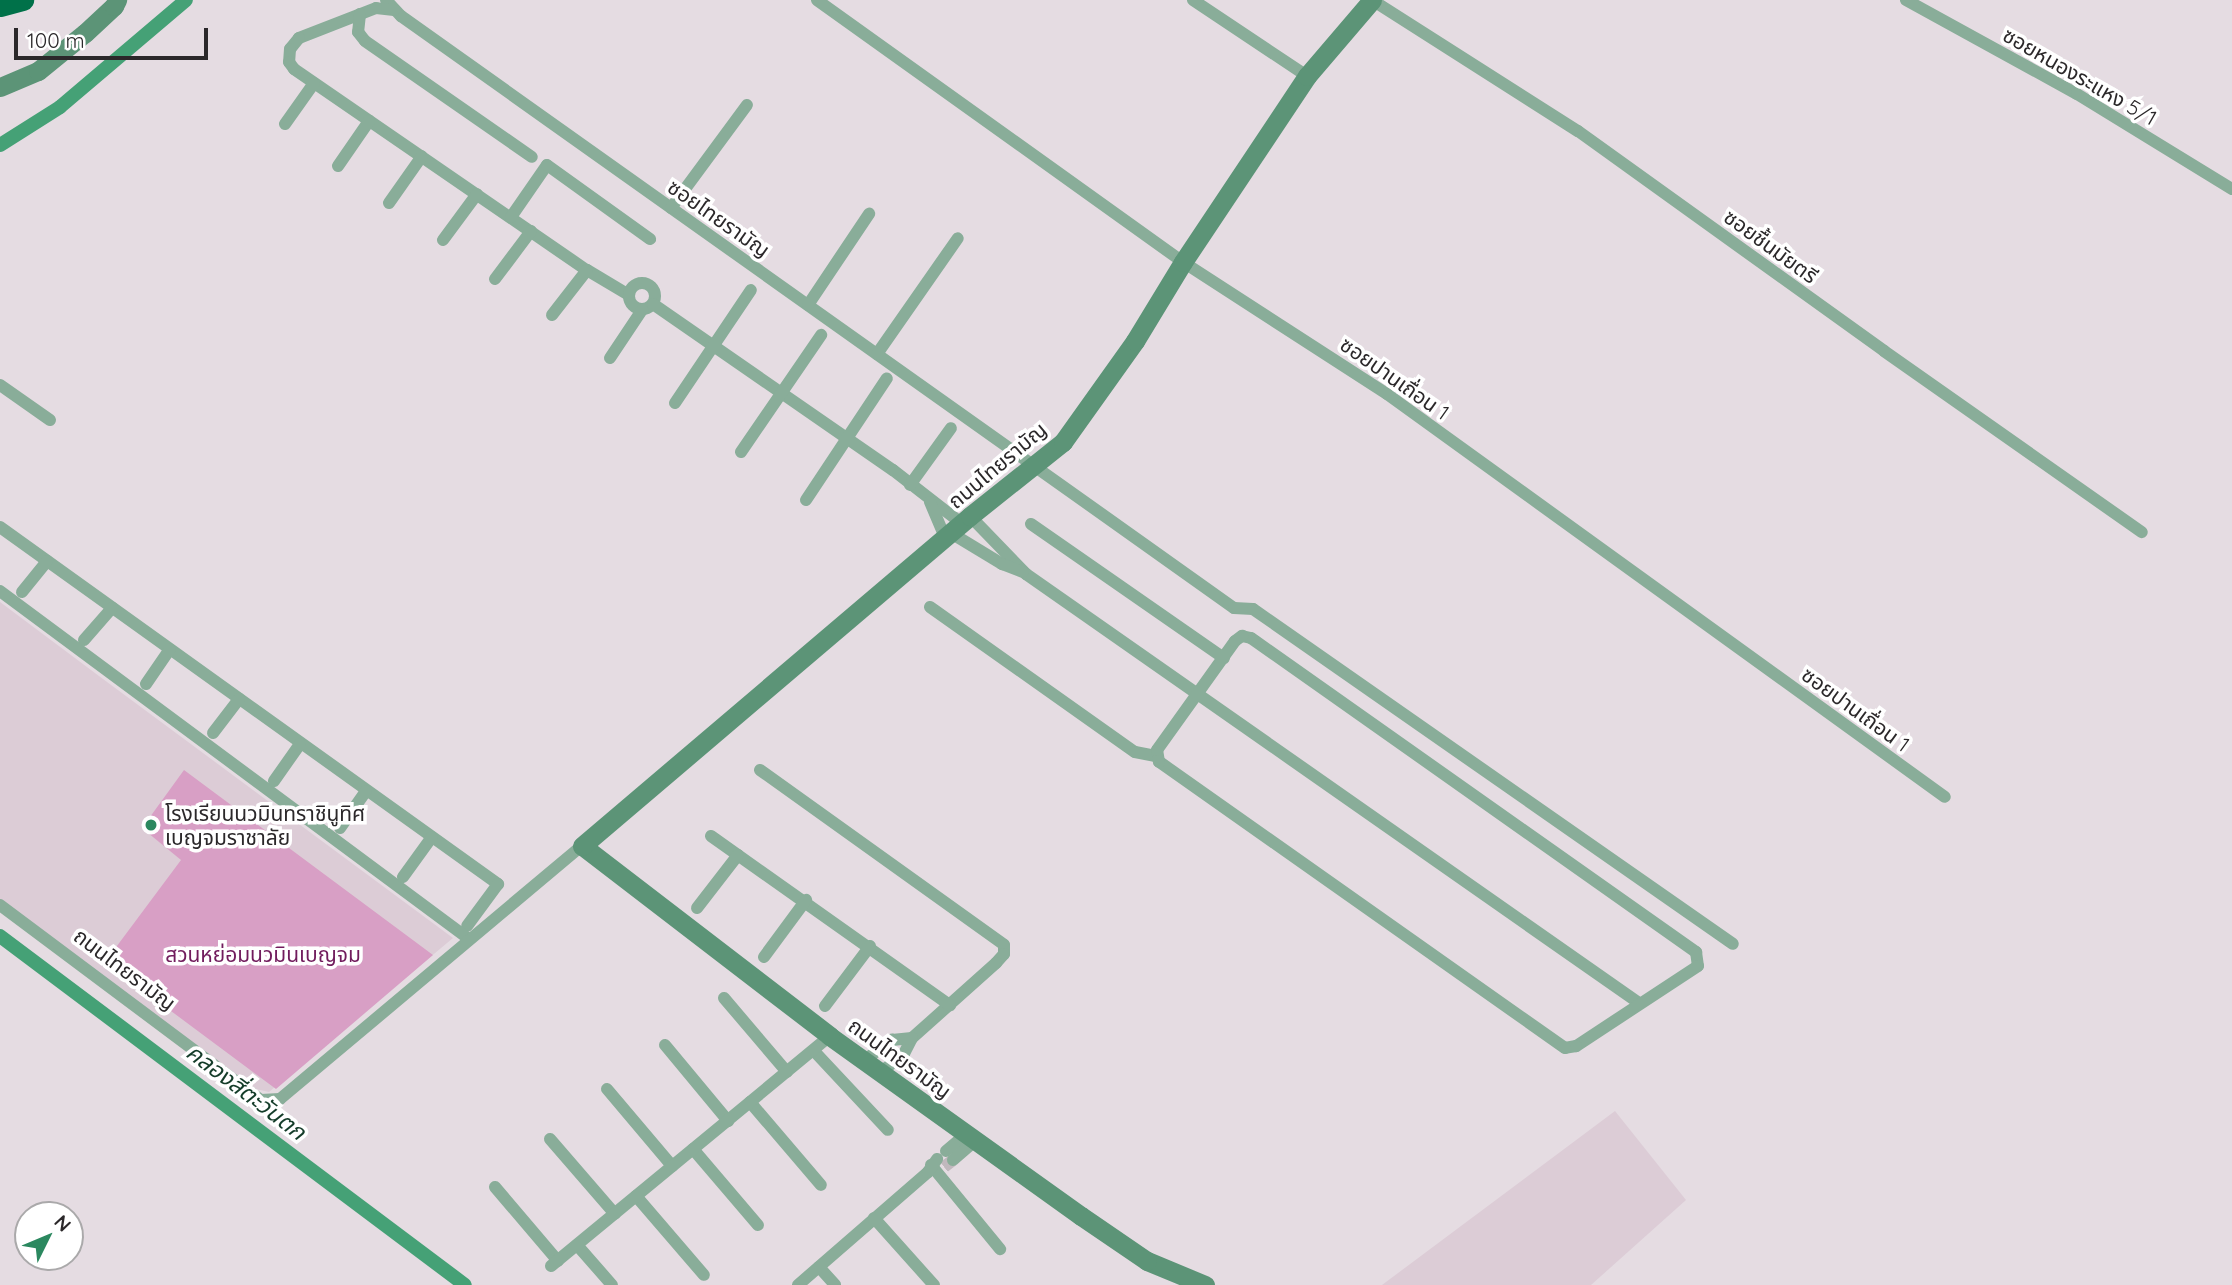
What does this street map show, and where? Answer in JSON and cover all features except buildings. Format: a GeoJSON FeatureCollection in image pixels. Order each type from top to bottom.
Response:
{"type":"FeatureCollection","features":[{"type":"Feature","properties":{"kind":"street"},"geometry":{"type":"LineString","coordinates":[[0,87],[38,71],[85,33],[117,0]]}},
{"type":"Feature","properties":{"kind":"street","name":"ซอยไทยรามัญ"},"geometry":{"type":"LineString","coordinates":[[386,0],[396,10],[671,208],[1234,608],[1253,609],[1733,944]]}},
{"type":"Feature","properties":{"kind":"street","name":"ซอยปานเถื่อน 1"},"geometry":{"type":"LineString","coordinates":[[817,0],[1183,261],[1387,394],[1945,797]]}},
{"type":"Feature","properties":{"kind":"street"},"geometry":{"type":"LineString","coordinates":[[1193,0],[1307,76]]}},
{"type":"Feature","properties":{"kind":"street","name":"ถนนไทยรามัญ"},"geometry":{"type":"LineString","coordinates":[[0,905],[261,1100],[280,1099],[468,933],[582,846],[957,527],[1062,442],[1135,341],[1183,261],[1307,76],[1372,0]]}},
{"type":"Feature","properties":{"kind":"street","name":"ซอยชื้นมัยตรี"},"geometry":{"type":"LineString","coordinates":[[1372,0],[1578,131],[1884,351],[2142,531]]}},
{"type":"Feature","properties":{"kind":"street","name":"ซอยหนองระแหง 5/1"},"geometry":{"type":"LineString","coordinates":[[1906,0],[2077,94],[2232,189]]}},
{"type":"Feature","properties":{"kind":"street"},"geometry":{"type":"LineString","coordinates":[[396,10],[382,6],[299,38],[290,49],[289,62],[294,69],[369,121],[587,270],[629,295],[634,306],[648,307],[714,347],[847,438],[910,485],[1002,564],[1027,574]]}},
{"type":"Feature","properties":{"kind":"street"},"geometry":{"type":"LineString","coordinates":[[360,13],[358,32],[365,41],[532,157]]}},
{"type":"Feature","properties":{"kind":"street"},"geometry":{"type":"LineString","coordinates":[[285,124],[314,83]]}},
{"type":"Feature","properties":{"kind":"street"},"geometry":{"type":"LineString","coordinates":[[671,208],[747,105]]}},
{"type":"Feature","properties":{"kind":"street"},"geometry":{"type":"LineString","coordinates":[[338,166],[369,121]]}},
{"type":"Feature","properties":{"kind":"street"},"geometry":{"type":"LineString","coordinates":[[389,203],[422,156]]}},
{"type":"Feature","properties":{"kind":"street"},"geometry":{"type":"LineString","coordinates":[[511,217],[547,165],[650,239]]}},
{"type":"Feature","properties":{"kind":"street"},"geometry":{"type":"LineString","coordinates":[[443,240],[477,194]]}},
{"type":"Feature","properties":{"kind":"street"},"geometry":{"type":"LineString","coordinates":[[808,305],[869,214]]}},
{"type":"Feature","properties":{"kind":"street"},"geometry":{"type":"LineString","coordinates":[[495,279],[531,231]]}},
{"type":"Feature","properties":{"kind":"street"},"geometry":{"type":"LineString","coordinates":[[877,354],[958,239]]}},
{"type":"Feature","properties":{"kind":"street"},"geometry":{"type":"LineString","coordinates":[[552,315],[587,270]]}},
{"type":"Feature","properties":{"kind":"street"},"geometry":{"type":"LineString","coordinates":[[610,358],[648,307],[655,292],[645,283],[637,284],[629,295]]}},
{"type":"Feature","properties":{"kind":"street"},"geometry":{"type":"LineString","coordinates":[[675,403],[751,290]]}},
{"type":"Feature","properties":{"kind":"street"},"geometry":{"type":"LineString","coordinates":[[741,452],[821,335]]}},
{"type":"Feature","properties":{"kind":"street"},"geometry":{"type":"LineString","coordinates":[[806,500],[887,378]]}},
{"type":"Feature","properties":{"kind":"street"},"geometry":{"type":"LineString","coordinates":[[0,385],[50,420]]}},
{"type":"Feature","properties":{"kind":"street"},"geometry":{"type":"LineString","coordinates":[[910,485],[951,428]]}},
{"type":"Feature","properties":{"kind":"street"},"geometry":{"type":"LineString","coordinates":[[930,502],[957,527],[1639,1003]]}},
{"type":"Feature","properties":{"kind":"street"},"geometry":{"type":"LineString","coordinates":[[1031,524],[1224,658]]}},
{"type":"Feature","properties":{"kind":"street"},"geometry":{"type":"LineString","coordinates":[[0,527],[498,884],[468,933],[0,591]]}},
{"type":"Feature","properties":{"kind":"street"},"geometry":{"type":"LineString","coordinates":[[22,592],[47,561]]}},
{"type":"Feature","properties":{"kind":"street"},"geometry":{"type":"LineString","coordinates":[[930,607],[1135,752],[1156,756],[1170,770],[1565,1048],[1576,1046],[1639,1003],[1692,973],[1698,966],[1696,952],[1251,638],[1242,636],[1236,641],[1156,756]]}},
{"type":"Feature","properties":{"kind":"street"},"geometry":{"type":"LineString","coordinates":[[84,640],[112,608]]}},
{"type":"Feature","properties":{"kind":"street"},"geometry":{"type":"LineString","coordinates":[[146,684],[170,649]]}},
{"type":"Feature","properties":{"kind":"street"},"geometry":{"type":"LineString","coordinates":[[213,733],[239,699]]}},
{"type":"Feature","properties":{"kind":"street"},"geometry":{"type":"LineString","coordinates":[[274,781],[300,744]]}},
{"type":"Feature","properties":{"kind":"street"},"geometry":{"type":"LineString","coordinates":[[761,770],[1004,945],[1004,954],[996,963],[912,1038],[904,1054],[881,1072]]}},
{"type":"Feature","properties":{"kind":"street"},"geometry":{"type":"LineString","coordinates":[[340,828],[366,791]]}},
{"type":"Feature","properties":{"kind":"street"},"geometry":{"type":"LineString","coordinates":[[711,836],[806,900],[950,1004]]}},
{"type":"Feature","properties":{"kind":"street"},"geometry":{"type":"LineString","coordinates":[[403,877],[432,837]]}},
{"type":"Feature","properties":{"kind":"street","name":"ถนนไทยรามัญ"},"geometry":{"type":"LineString","coordinates":[[582,846],[830,1036],[970,1138],[1147,1261],[1205,1285]]}},
{"type":"Feature","properties":{"kind":"street"},"geometry":{"type":"LineString","coordinates":[[697,908],[738,855]]}},
{"type":"Feature","properties":{"kind":"street"},"geometry":{"type":"LineString","coordinates":[[764,957],[806,900]]}},
{"type":"Feature","properties":{"kind":"street"},"geometry":{"type":"LineString","coordinates":[[825,1006],[870,946]]}},
{"type":"Feature","properties":{"kind":"street"},"geometry":{"type":"LineString","coordinates":[[724,998],[787,1072]]}},
{"type":"Feature","properties":{"kind":"street"},"geometry":{"type":"LineString","coordinates":[[495,1187],[555,1264],[830,1036]]}},
{"type":"Feature","properties":{"kind":"street"},"geometry":{"type":"LineString","coordinates":[[865,1060],[892,1040],[912,1038]]}},
{"type":"Feature","properties":{"kind":"street"},"geometry":{"type":"LineString","coordinates":[[665,1045],[727,1121]]}},
{"type":"Feature","properties":{"kind":"street"},"geometry":{"type":"LineString","coordinates":[[814,1051],[888,1129]]}},
{"type":"Feature","properties":{"kind":"street"},"geometry":{"type":"LineString","coordinates":[[607,1089],[672,1166]]}},
{"type":"Feature","properties":{"kind":"street"},"geometry":{"type":"LineString","coordinates":[[750,1102],[821,1185]]}},
{"type":"Feature","properties":{"kind":"street"},"geometry":{"type":"LineString","coordinates":[[798,1285],[970,1138]]}},
{"type":"Feature","properties":{"kind":"street"},"geometry":{"type":"LineString","coordinates":[[550,1139],[615,1214]]}},
{"type":"Feature","properties":{"kind":"street"},"geometry":{"type":"LineString","coordinates":[[693,1149],[758,1225]]}},
{"type":"Feature","properties":{"kind":"street"},"geometry":{"type":"LineString","coordinates":[[939,1164],[1000,1249]]}},
{"type":"Feature","properties":{"kind":"street"},"geometry":{"type":"LineString","coordinates":[[636,1196],[704,1275]]}},
{"type":"Feature","properties":{"kind":"street"},"geometry":{"type":"LineString","coordinates":[[874,1218],[934,1285]]}},
{"type":"Feature","properties":{"kind":"street"},"geometry":{"type":"LineString","coordinates":[[577,1245],[612,1285]]}},
{"type":"Feature","properties":{"kind":"street"},"geometry":{"type":"LineString","coordinates":[[820,1267],[835,1285]]}},
{"type":"Feature","properties":{"kind":"shaded area","name":"โรงเรียนนวมินทราชินูทิศ เบญจมราชาลัย"},"geometry":{"type":"Polygon","coordinates":[[[0,602],[453,938],[269,1092],[256,1089],[0,900],[0,602]]]}},
{"type":"Feature","properties":{"kind":"shaded area"},"geometry":{"type":"Polygon","coordinates":[[[1615,1111],[1686,1200],[1591,1285],[1382,1285],[1615,1111]]]}},
{"type":"Feature","properties":{"kind":"green space","name":"สวนหย่อมนวมินเบญจม"},"geometry":{"type":"Polygon","coordinates":[[[184,770],[433,955],[276,1089],[105,962],[181,860],[142,828],[184,770]]]}},
{"type":"Feature","properties":{"kind":"waterway"},"geometry":{"type":"LineString","coordinates":[[0,145],[60,107],[186,0]]}},
{"type":"Feature","properties":{"kind":"waterway","name":"คลองสี่ตะวันตก"},"geometry":{"type":"LineString","coordinates":[[0,936],[465,1285]]}},
{"type":"Feature","properties":{"kind":"tunnel"},"geometry":{"type":"LineString","coordinates":[[944,1167],[953,1160]]}},
{"type":"Feature","properties":{"kind":"place","name":"โรงเรียนนวมินทราชินูทิศ เบญจมราชาลัย"},"geometry":{"type":"Point","coordinates":[151,825]}}]}
